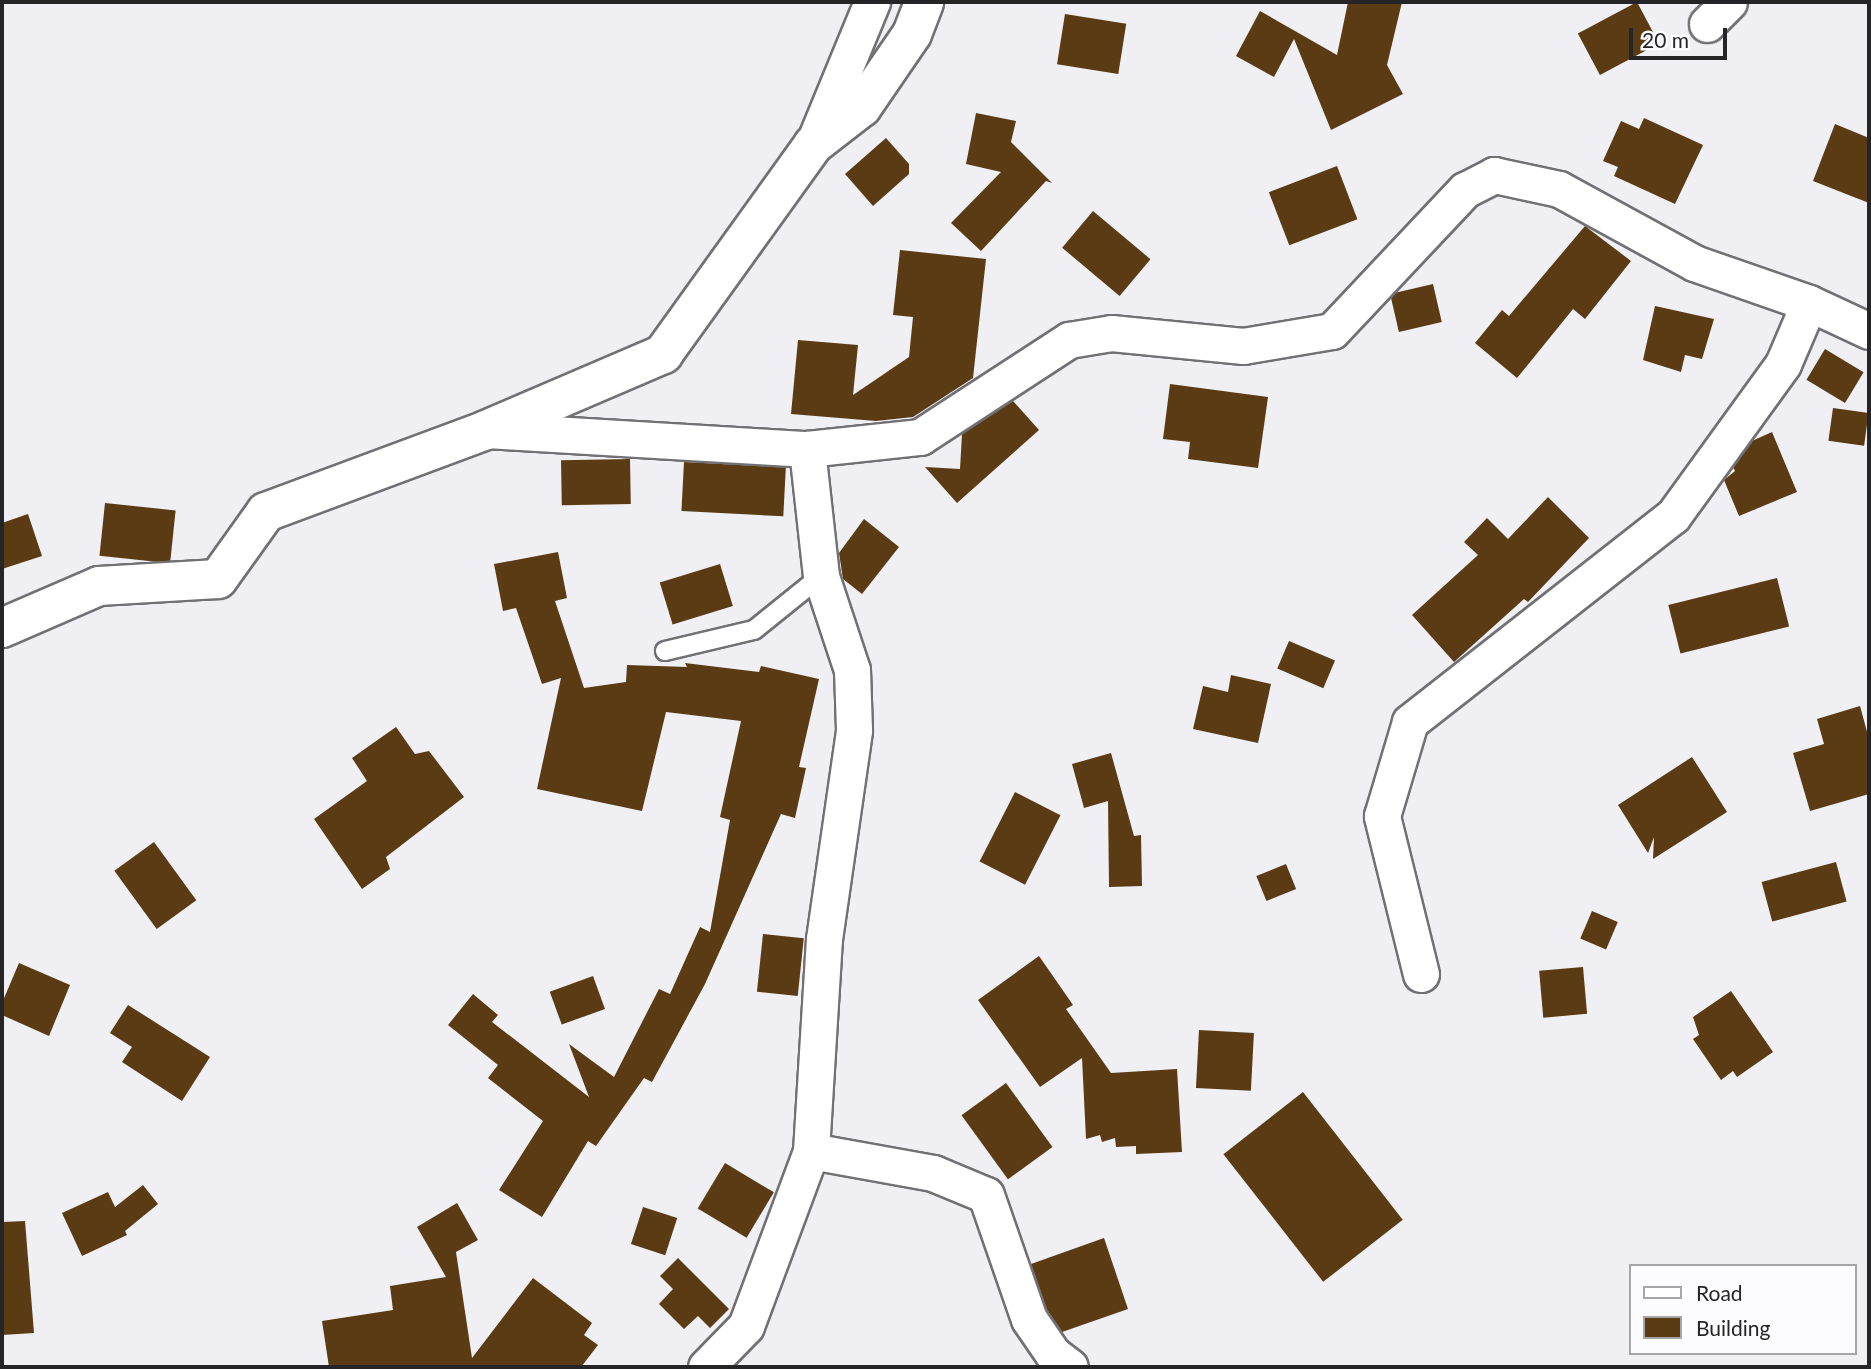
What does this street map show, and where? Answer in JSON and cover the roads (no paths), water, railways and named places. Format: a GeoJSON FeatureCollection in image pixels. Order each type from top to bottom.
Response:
{"type":"FeatureCollection","features":[{"type":"Feature","properties":{"kind":"street"},"geometry":{"type":"LineString","coordinates":[[2,628],[99,586],[218,579],[266,512],[486,430],[663,354],[813,145],[872,2]]}},
{"type":"Feature","properties":{"kind":"street"},"geometry":{"type":"LineString","coordinates":[[813,145],[862,107],[912,34],[924,2]]}},
{"type":"Feature","properties":{"kind":"street"},"geometry":{"type":"LineString","coordinates":[[486,430],[807,449],[920,437],[1069,340],[1111,333],[1243,346],[1332,331],[1465,190],[1494,174],[1559,189],[1694,263],[1809,303],[1869,331]]}},
{"type":"Feature","properties":{"kind":"street"},"geometry":{"type":"LineString","coordinates":[[1420,974],[1382,816],[1410,722],[1673,516],[1783,364],[1809,303]]}},
{"type":"Feature","properties":{"kind":"street"},"geometry":{"type":"LineString","coordinates":[[706,1367],[747,1326],[811,1151],[824,939],[854,730],[852,670],[821,576],[807,449]]}},
{"type":"Feature","properties":{"kind":"street"},"geometry":{"type":"LineString","coordinates":[[811,1151],[933,1173],[986,1195],[1029,1319],[1054,1354],[1070,1367]]}},
{"type":"Feature","properties":{"kind":"lane"},"geometry":{"type":"LineString","coordinates":[[665,651],[754,630],[821,576]]}}]}
